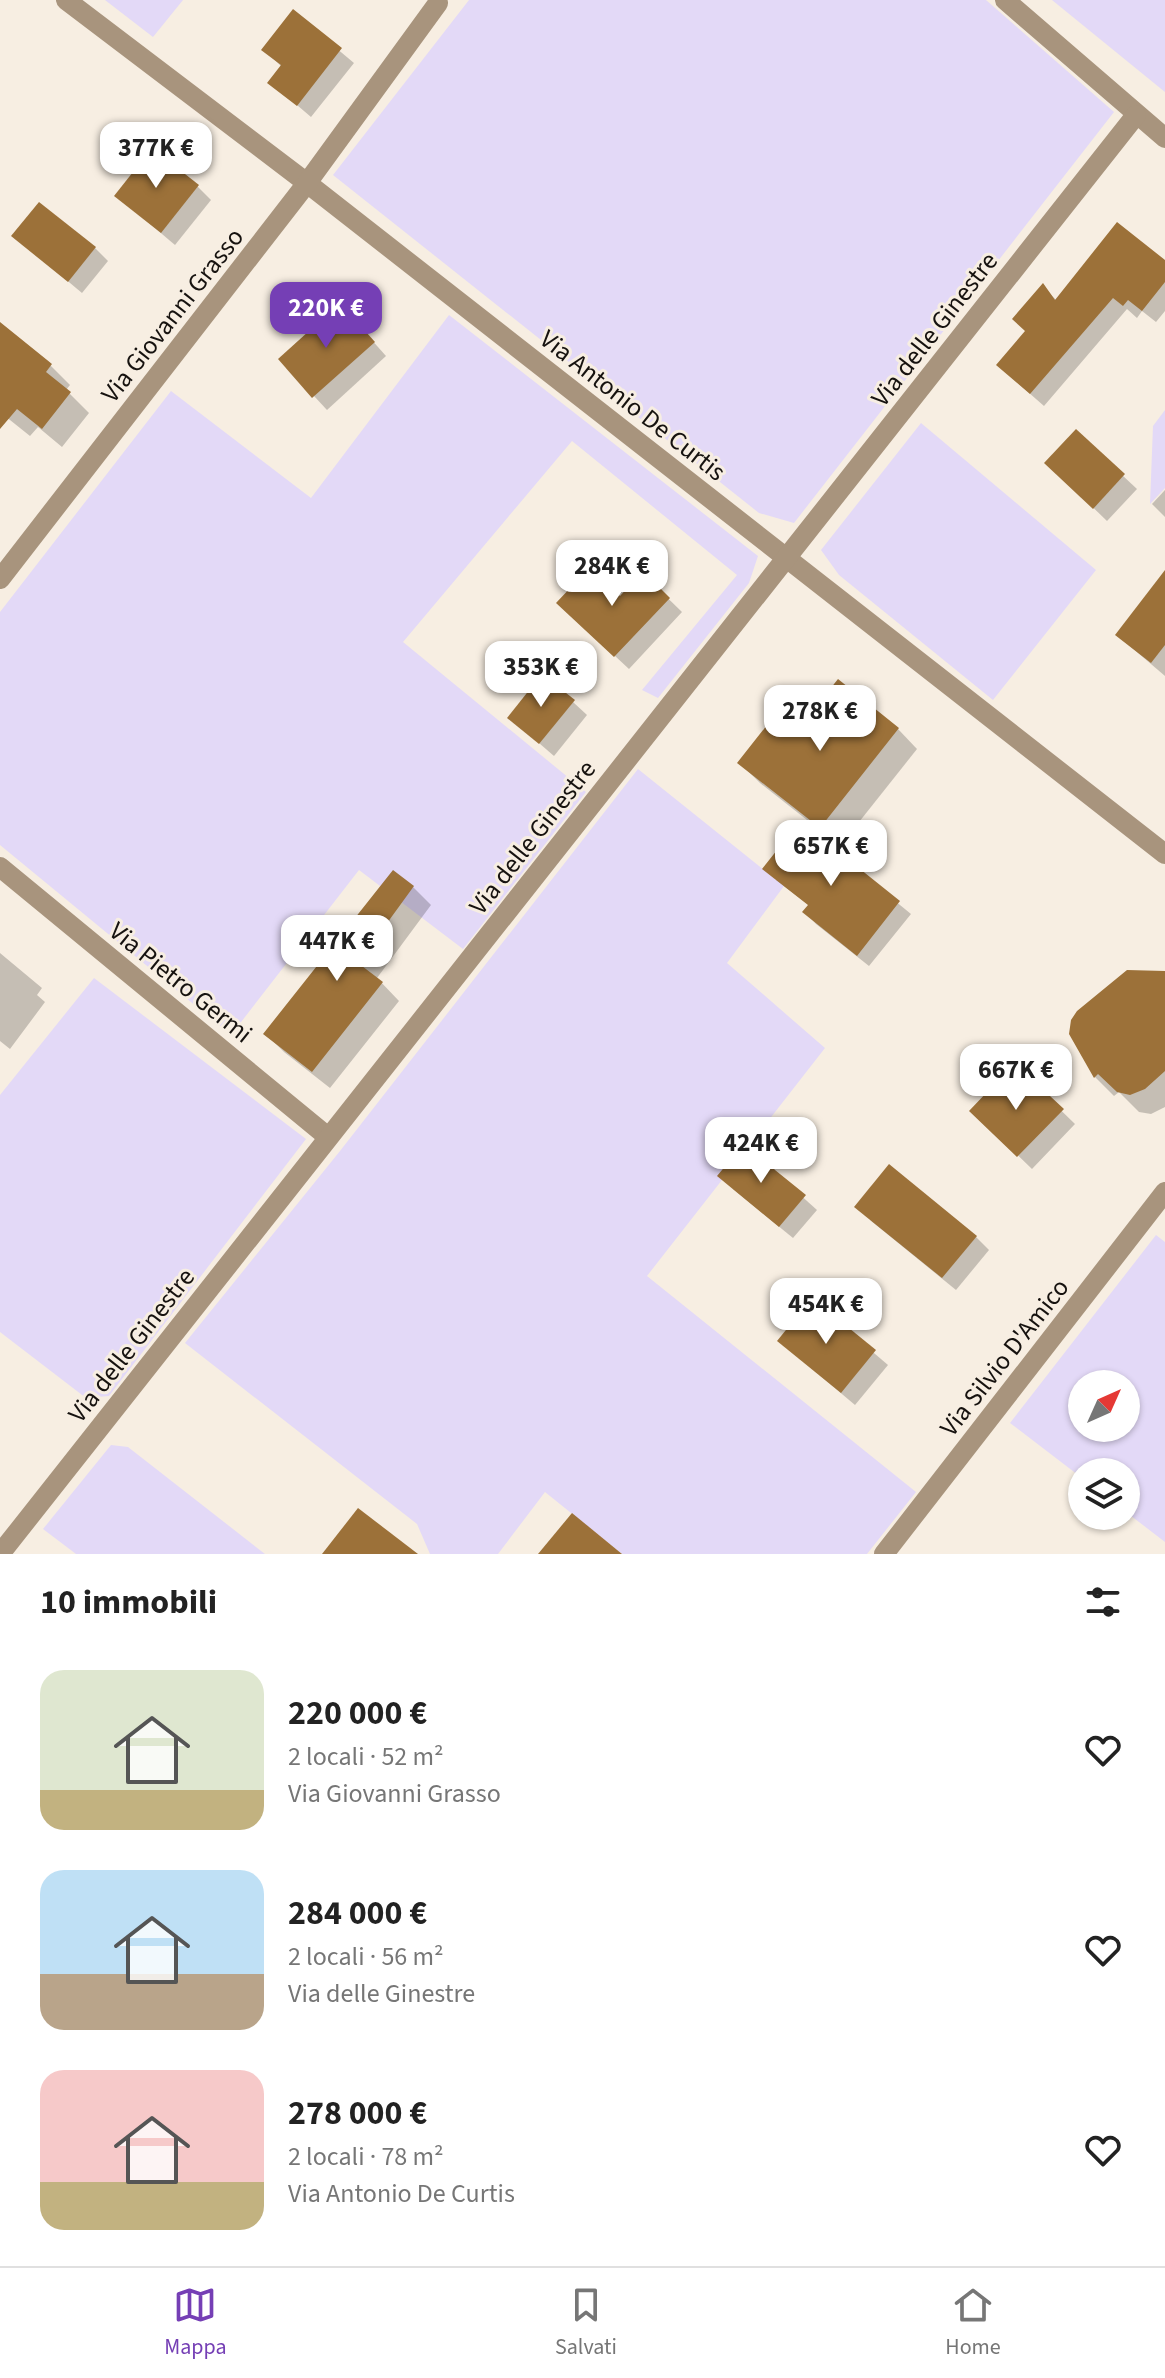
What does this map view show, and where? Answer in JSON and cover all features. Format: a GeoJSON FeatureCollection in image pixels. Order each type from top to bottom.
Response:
{"type":"FeatureCollection","features":[{"type":"Feature","properties":{"kind":"street","name":"Via Antonio De Curtis"},"geometry":{"type":"LineString","coordinates":[[66,0],[307,183],[1165,854]]}},
{"type":"Feature","properties":{"kind":"street"},"geometry":{"type":"LineString","coordinates":[[1005,0],[1165,138]]}},
{"type":"Feature","properties":{"kind":"street","name":"Via Giovanni Grasso"},"geometry":{"type":"LineString","coordinates":[[0,579],[307,183],[438,3]]}},
{"type":"Feature","properties":{"kind":"street","name":"Via delle Ginestre"},"geometry":{"type":"LineString","coordinates":[[0,1554],[1136,115]]}},
{"type":"Feature","properties":{"kind":"street","name":"Via Pietro Germi"},"geometry":{"type":"LineString","coordinates":[[0,867],[328,1137]]}},
{"type":"Feature","properties":{"kind":"street","name":"Via Silvio D'Amico"},"geometry":{"type":"LineString","coordinates":[[884,1554],[1165,1192]]}},
{"type":"Feature","properties":{"kind":"shaded area"},"geometry":{"type":"Polygon","coordinates":[[[105,0],[183,0],[153,37],[105,0]]]}},
{"type":"Feature","properties":{"kind":"shaded area"},"geometry":{"type":"Polygon","coordinates":[[[469,0],[986,0],[1114,112],[794,523],[759,513],[333,175],[469,0]]]}},
{"type":"Feature","properties":{"kind":"shaded area"},"geometry":{"type":"Polygon","coordinates":[[[1052,0],[1165,0],[1165,92],[1052,0]]]}},
{"type":"Feature","properties":{"kind":"shaded area"},"geometry":{"type":"Polygon","coordinates":[[[449,315],[758,556],[749,583],[658,698],[642,690],[737,575],[572,441],[403,642],[586,792],[463,949],[359,870],[231,1035],[0,845],[0,612],[171,391],[311,498],[449,315]]]}},
{"type":"Feature","properties":{"kind":"shaded area"},"geometry":{"type":"Polygon","coordinates":[[[1165,410],[1165,488],[1150,504],[1153,426],[1165,410]]]}},
{"type":"Feature","properties":{"kind":"shaded area"},"geometry":{"type":"Polygon","coordinates":[[[921,423],[1096,570],[993,700],[839,575],[821,550],[921,423]]]}},
{"type":"Feature","properties":{"kind":"shaded area"},"geometry":{"type":"Polygon","coordinates":[[[638,769],[784,886],[727,963],[825,1048],[647,1276],[916,1492],[867,1554],[622,1554],[545,1492],[498,1554],[430,1554],[417,1524],[185,1343],[340,1151],[638,769]]]}},
{"type":"Feature","properties":{"kind":"shaded area"},"geometry":{"type":"Polygon","coordinates":[[[94,978],[306,1139],[109,1396],[86,1398],[0,1332],[0,1095],[94,978]]]}},
{"type":"Feature","properties":{"kind":"shaded area"},"geometry":{"type":"Polygon","coordinates":[[[1156,1235],[1165,1242],[1165,1542],[1140,1523],[1140,1458],[1068,1458],[1068,1467],[1010,1423],[1156,1235]]]}},
{"type":"Feature","properties":{"kind":"shaded area"},"geometry":{"type":"Polygon","coordinates":[[[111,1445],[128,1447],[265,1554],[76,1554],[43,1529],[111,1445]]]}},
{"type":"Feature","properties":{"kind":"building"},"geometry":{"type":"Polygon","coordinates":[[[293,9],[342,48],[297,106],[267,83],[281,65],[261,50],[293,9]]]}},
{"type":"Feature","properties":{"kind":"building"},"geometry":{"type":"Polygon","coordinates":[[[152,148],[199,185],[161,233],[114,196],[152,148]]]}},
{"type":"Feature","properties":{"kind":"building"},"geometry":{"type":"Polygon","coordinates":[[[39,202],[96,247],[68,282],[11,236],[39,202]]]}},
{"type":"Feature","properties":{"kind":"building"},"geometry":{"type":"Polygon","coordinates":[[[1117,222],[1165,260],[1165,282],[1142,311],[1128,300],[1123,306],[1113,298],[1030,394],[996,365],[1025,331],[1012,319],[1043,283],[1055,300],[1117,222]]]}},
{"type":"Feature","properties":{"kind":"building"},"geometry":{"type":"Polygon","coordinates":[[[340,303],[375,342],[312,398],[278,359],[340,303]]]}},
{"type":"Feature","properties":{"kind":"building"},"geometry":{"type":"Polygon","coordinates":[[[0,322],[52,364],[46,372],[71,392],[42,429],[17,409],[0,429],[0,322]]]}},
{"type":"Feature","properties":{"kind":"building"},"geometry":{"type":"Polygon","coordinates":[[[1076,429],[1125,474],[1093,509],[1044,463],[1076,429]]]}},
{"type":"Feature","properties":{"kind":"building"},"geometry":{"type":"Polygon","coordinates":[[[590,567],[620,596],[643,571],[670,598],[614,657],[556,603],[590,567]]]}},
{"type":"Feature","properties":{"kind":"building"},"geometry":{"type":"Polygon","coordinates":[[[1165,570],[1165,645],[1151,663],[1115,635],[1165,570]]]}},
{"type":"Feature","properties":{"kind":"building"},"geometry":{"type":"Polygon","coordinates":[[[542,674],[575,700],[539,744],[507,718],[542,674]]]}},
{"type":"Feature","properties":{"kind":"building"},"geometry":{"type":"Polygon","coordinates":[[[838,679],[899,728],[820,828],[737,763],[771,720],[795,733],[838,679]]]}},
{"type":"Feature","properties":{"kind":"building"},"geometry":{"type":"Polygon","coordinates":[[[800,821],[900,901],[857,956],[802,912],[808,905],[762,869],[800,821]]]}},
{"type":"Feature","properties":{"kind":"building"},"geometry":{"type":"Polygon","coordinates":[[[393,870],[414,886],[358,963],[383,982],[312,1072],[263,1034],[393,870]]]}},
{"type":"Feature","properties":{"kind":"building"},"geometry":{"type":"Polygon","coordinates":[[[1127,970],[1165,971],[1165,1071],[1145,1089],[1130,1095],[1117,1092],[1098,1074],[1094,1078],[1069,1034],[1071,1020],[1077,1011],[1127,970]]]}},
{"type":"Feature","properties":{"kind":"building"},"geometry":{"type":"Polygon","coordinates":[[[1009,1069],[1031,1090],[1037,1084],[1064,1109],[1017,1157],[969,1111],[1009,1069]]]}},
{"type":"Feature","properties":{"kind":"building"},"geometry":{"type":"Polygon","coordinates":[[[747,1140],[775,1170],[806,1195],[779,1227],[717,1176],[747,1140]]]}},
{"type":"Feature","properties":{"kind":"building"},"geometry":{"type":"Polygon","coordinates":[[[889,1164],[977,1236],[942,1278],[854,1207],[889,1164]]]}},
{"type":"Feature","properties":{"kind":"building"},"geometry":{"type":"Polygon","coordinates":[[[812,1298],[876,1350],[841,1393],[777,1341],[812,1298]]]}},
{"type":"Feature","properties":{"kind":"building"},"geometry":{"type":"Polygon","coordinates":[[[358,1508],[418,1554],[322,1554],[358,1508]]]}},
{"type":"Feature","properties":{"kind":"building"},"geometry":{"type":"Polygon","coordinates":[[[572,1513],[622,1554],[538,1554],[572,1513]]]}}]}
